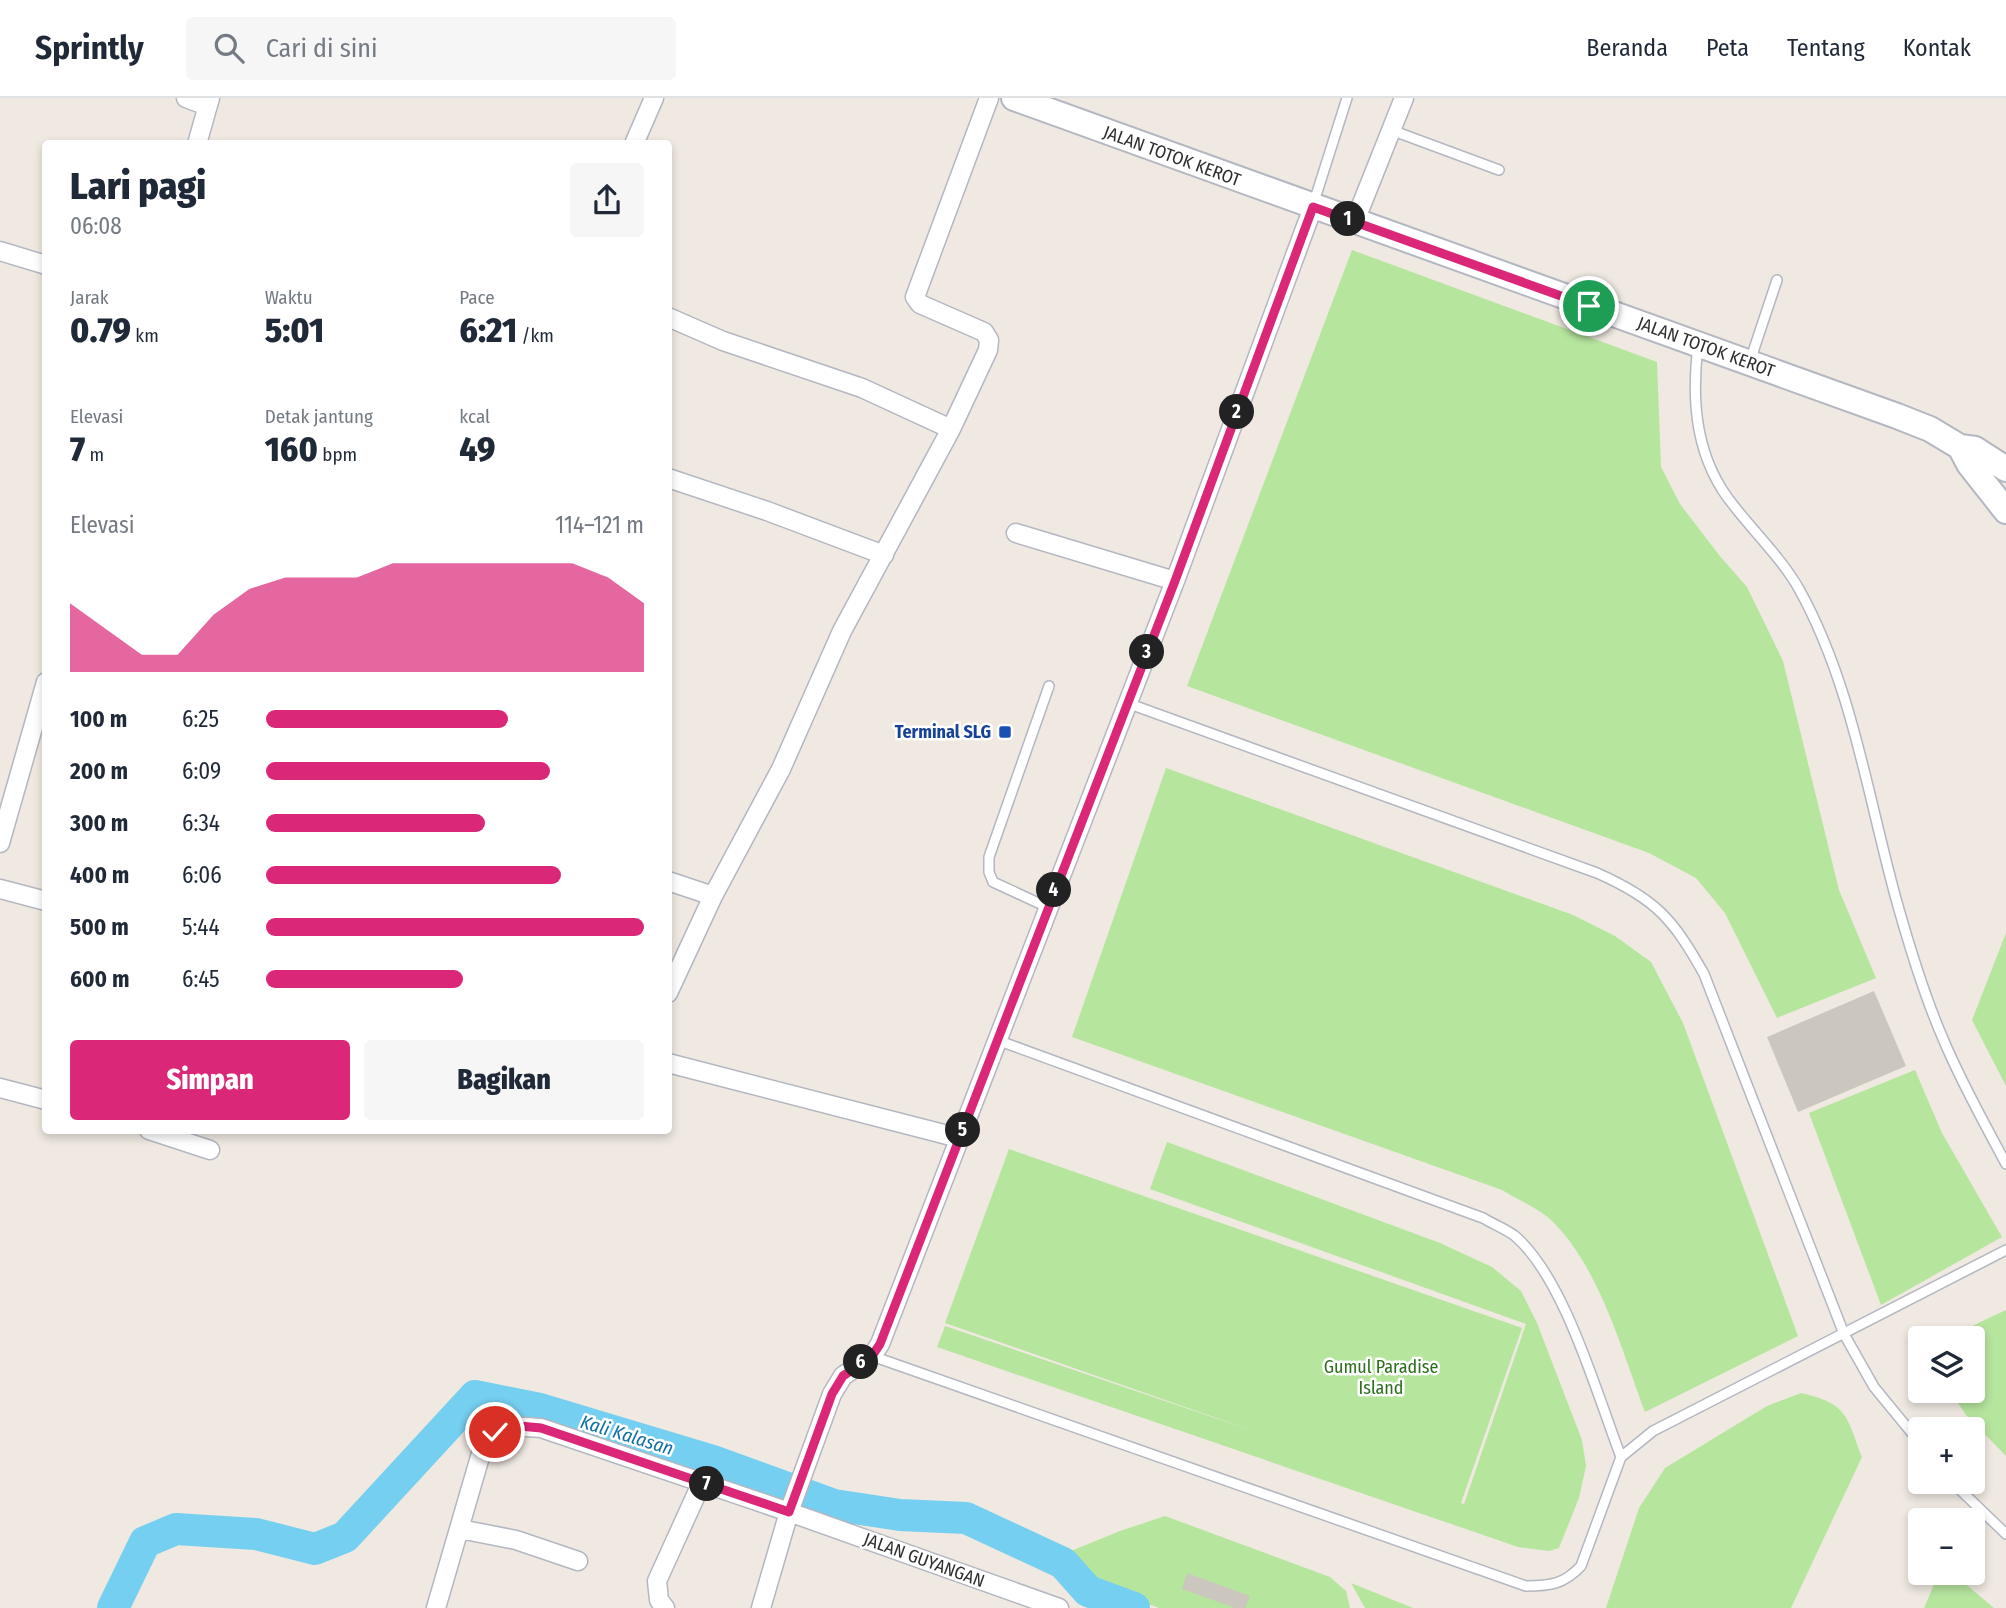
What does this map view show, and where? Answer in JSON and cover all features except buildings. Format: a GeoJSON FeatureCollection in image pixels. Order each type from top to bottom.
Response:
{"type":"FeatureCollection","features":[{"type":"Feature","properties":{"kind":"main road","name":"JALAN TOTOK KEROT"},"geometry":{"type":"LineString","coordinates":[[1014,98],[1930,429],[1960,447],[1975,449],[2006,469]]}},
{"type":"Feature","properties":{"kind":"main road","name":"JALAN TOTOK KEROT"},"geometry":{"type":"LineString","coordinates":[[1960,447],[1969,464],[2006,511]]}},
{"type":"Feature","properties":{"kind":"street"},"geometry":{"type":"LineString","coordinates":[[186,98],[209,102],[198,140]]}},
{"type":"Feature","properties":{"kind":"street"},"geometry":{"type":"LineString","coordinates":[[636,140],[654,98]]}},
{"type":"Feature","properties":{"kind":"street"},"geometry":{"type":"LineString","coordinates":[[672,984],[713,896],[781,769],[842,631],[951,429],[988,350],[989,340],[984,332],[920,304],[915,297],[989,98]]}},
{"type":"Feature","properties":{"kind":"street"},"geometry":{"type":"LineString","coordinates":[[1355,221],[1404,98]]}},
{"type":"Feature","properties":{"kind":"street"},"geometry":{"type":"LineString","coordinates":[[761,1608],[791,1506],[832,1394],[843,1376],[872,1356],[880,1344],[1175,581],[1313,207]]}},
{"type":"Feature","properties":{"kind":"street"},"geometry":{"type":"LineString","coordinates":[[0,251],[42,264]]}},
{"type":"Feature","properties":{"kind":"street"},"geometry":{"type":"LineString","coordinates":[[672,319],[723,341],[862,388],[951,429]]}},
{"type":"Feature","properties":{"kind":"street"},"geometry":{"type":"LineString","coordinates":[[672,479],[767,511],[884,555]]}},
{"type":"Feature","properties":{"kind":"street"},"geometry":{"type":"LineString","coordinates":[[1016,533],[1175,581]]}},
{"type":"Feature","properties":{"kind":"street"},"geometry":{"type":"LineString","coordinates":[[0,843],[42,696]]}},
{"type":"Feature","properties":{"kind":"street"},"geometry":{"type":"LineString","coordinates":[[672,882],[713,896]]}},
{"type":"Feature","properties":{"kind":"street"},"geometry":{"type":"LineString","coordinates":[[0,889],[42,900]]}},
{"type":"Feature","properties":{"kind":"street"},"geometry":{"type":"LineString","coordinates":[[672,1064],[960,1138]]}},
{"type":"Feature","properties":{"kind":"street"},"geometry":{"type":"LineString","coordinates":[[0,1088],[42,1099]]}},
{"type":"Feature","properties":{"kind":"street"},"geometry":{"type":"LineString","coordinates":[[161,1134],[210,1150]]}},
{"type":"Feature","properties":{"kind":"street","name":"JALAN GUYANGAN"},"geometry":{"type":"LineString","coordinates":[[436,1608],[482,1450],[495,1432],[509,1425],[541,1428],[702,1482],[791,1506],[1059,1608]]}},
{"type":"Feature","properties":{"kind":"street"},"geometry":{"type":"LineString","coordinates":[[665,1608],[659,1600],[657,1581],[702,1482]]}},
{"type":"Feature","properties":{"kind":"street"},"geometry":{"type":"LineString","coordinates":[[460,1529],[516,1540],[578,1561]]}},
{"type":"Feature","properties":{"kind":"lane"},"geometry":{"type":"LineString","coordinates":[[1313,207],[1347,98]]}},
{"type":"Feature","properties":{"kind":"lane"},"geometry":{"type":"LineString","coordinates":[[1391,130],[1499,170]]}},
{"type":"Feature","properties":{"kind":"lane"},"geometry":{"type":"LineString","coordinates":[[1750,363],[1777,280]]}},
{"type":"Feature","properties":{"kind":"lane"},"geometry":{"type":"LineString","coordinates":[[1698,344],[1694,382],[1698,431],[1712,473],[1731,503],[1797,587],[1826,643],[1852,726],[1918,973],[1944,1042],[2006,1164]]}},
{"type":"Feature","properties":{"kind":"lane"},"geometry":{"type":"LineString","coordinates":[[1047,907],[993,882],[989,872],[989,857],[1049,686]]}},
{"type":"Feature","properties":{"kind":"lane"},"geometry":{"type":"LineString","coordinates":[[1127,703],[1597,873],[1630,888],[1662,910],[1684,937],[1704,974],[1844,1334],[1874,1387],[1908,1428]]}},
{"type":"Feature","properties":{"kind":"lane"},"geometry":{"type":"LineString","coordinates":[[997,1040],[1483,1218],[1515,1236],[1537,1261],[1563,1304],[1621,1457]]}},
{"type":"Feature","properties":{"kind":"lane"},"geometry":{"type":"LineString","coordinates":[[872,1356],[1526,1586],[1552,1587],[1569,1579],[1581,1566],[1621,1457],[1653,1431],[2006,1250]]}},
{"type":"Feature","properties":{"kind":"lane"},"geometry":{"type":"LineString","coordinates":[[1964,1494],[2006,1534]]}},
{"type":"Feature","properties":{"kind":"green space"},"geometry":{"type":"Polygon","coordinates":[[[1352,250],[1657,362],[1661,467],[1680,504],[1747,587],[1783,661],[1839,890],[1876,978],[1777,1018],[1725,913],[1696,878],[1649,853],[1187,686],[1352,250]]]}},
{"type":"Feature","properties":{"kind":"green space"},"geometry":{"type":"Polygon","coordinates":[[[1166,768],[1573,915],[1615,936],[1651,962],[1683,1023],[1798,1336],[1645,1412],[1597,1287],[1570,1241],[1542,1213],[1502,1190],[1072,1037],[1166,768]]]}},
{"type":"Feature","properties":{"kind":"green space"},"geometry":{"type":"Polygon","coordinates":[[[2006,933],[2006,1086],[1972,1020],[2006,933]]]}},
{"type":"Feature","properties":{"kind":"green space"},"geometry":{"type":"Polygon","coordinates":[[[1915,1070],[1942,1133],[2002,1237],[1881,1305],[1809,1113],[1915,1070]]]}},
{"type":"Feature","properties":{"kind":"green space","name":"Gumul Paradise Island"},"geometry":{"type":"Polygon","coordinates":[[[1167,1142],[1440,1243],[1492,1267],[1521,1291],[1537,1323],[1582,1440],[1586,1466],[1579,1498],[1559,1548],[1549,1551],[1518,1547],[937,1347],[945,1326],[1262,1434],[945,1323],[1009,1149],[1522,1328],[1461,1503],[1464,1504],[1526,1324],[1150,1189],[1167,1142]]]}},
{"type":"Feature","properties":{"kind":"green space"},"geometry":{"type":"Polygon","coordinates":[[[2006,1310],[2006,1456],[1985,1434],[1985,1417],[1968,1417],[1958,1403],[1985,1403],[1985,1326],[1974,1325],[2006,1310]]]}},
{"type":"Feature","properties":{"kind":"green space"},"geometry":{"type":"Polygon","coordinates":[[[1801,1393],[1828,1402],[1843,1413],[1862,1457],[1791,1608],[1606,1608],[1639,1508],[1665,1468],[1767,1406],[1801,1393]]]}},
{"type":"Feature","properties":{"kind":"green space"},"geometry":{"type":"Polygon","coordinates":[[[1165,1516],[1330,1577],[1346,1591],[1350,1608],[1159,1608],[1092,1583],[1072,1562],[1071,1551],[1165,1516]]]}},
{"type":"Feature","properties":{"kind":"green space"},"geometry":{"type":"Polygon","coordinates":[[[1351,1583],[1413,1608],[1365,1608],[1351,1583]]]}},
{"type":"Feature","properties":{"kind":"green space"},"geometry":{"type":"Polygon","coordinates":[[[1934,1585],[1967,1585],[1994,1608],[1924,1608],[1934,1585]]]}},
{"type":"Feature","properties":{"kind":"waterway","name":"Kali Kalasan"},"geometry":{"type":"LineString","coordinates":[[113,1608],[145,1542],[176,1529],[256,1534],[315,1549],[345,1537],[475,1396],[540,1409],[713,1461],[834,1505],[900,1515],[966,1518],[1063,1563],[1088,1591],[1134,1608]]}},
{"type":"Feature","properties":{"kind":"place","name":"Terminal SLG"},"geometry":{"type":"Point","coordinates":[1005,732]}},
{"type":"Feature","properties":{"kind":"route"},"geometry":{"type":"LineString","coordinates":[[495,1432],[509,1425],[541,1428],[789,1512],[832,1394],[843,1376],[872,1356],[880,1344],[1175,581],[1313,207],[1589,306]]}}]}
